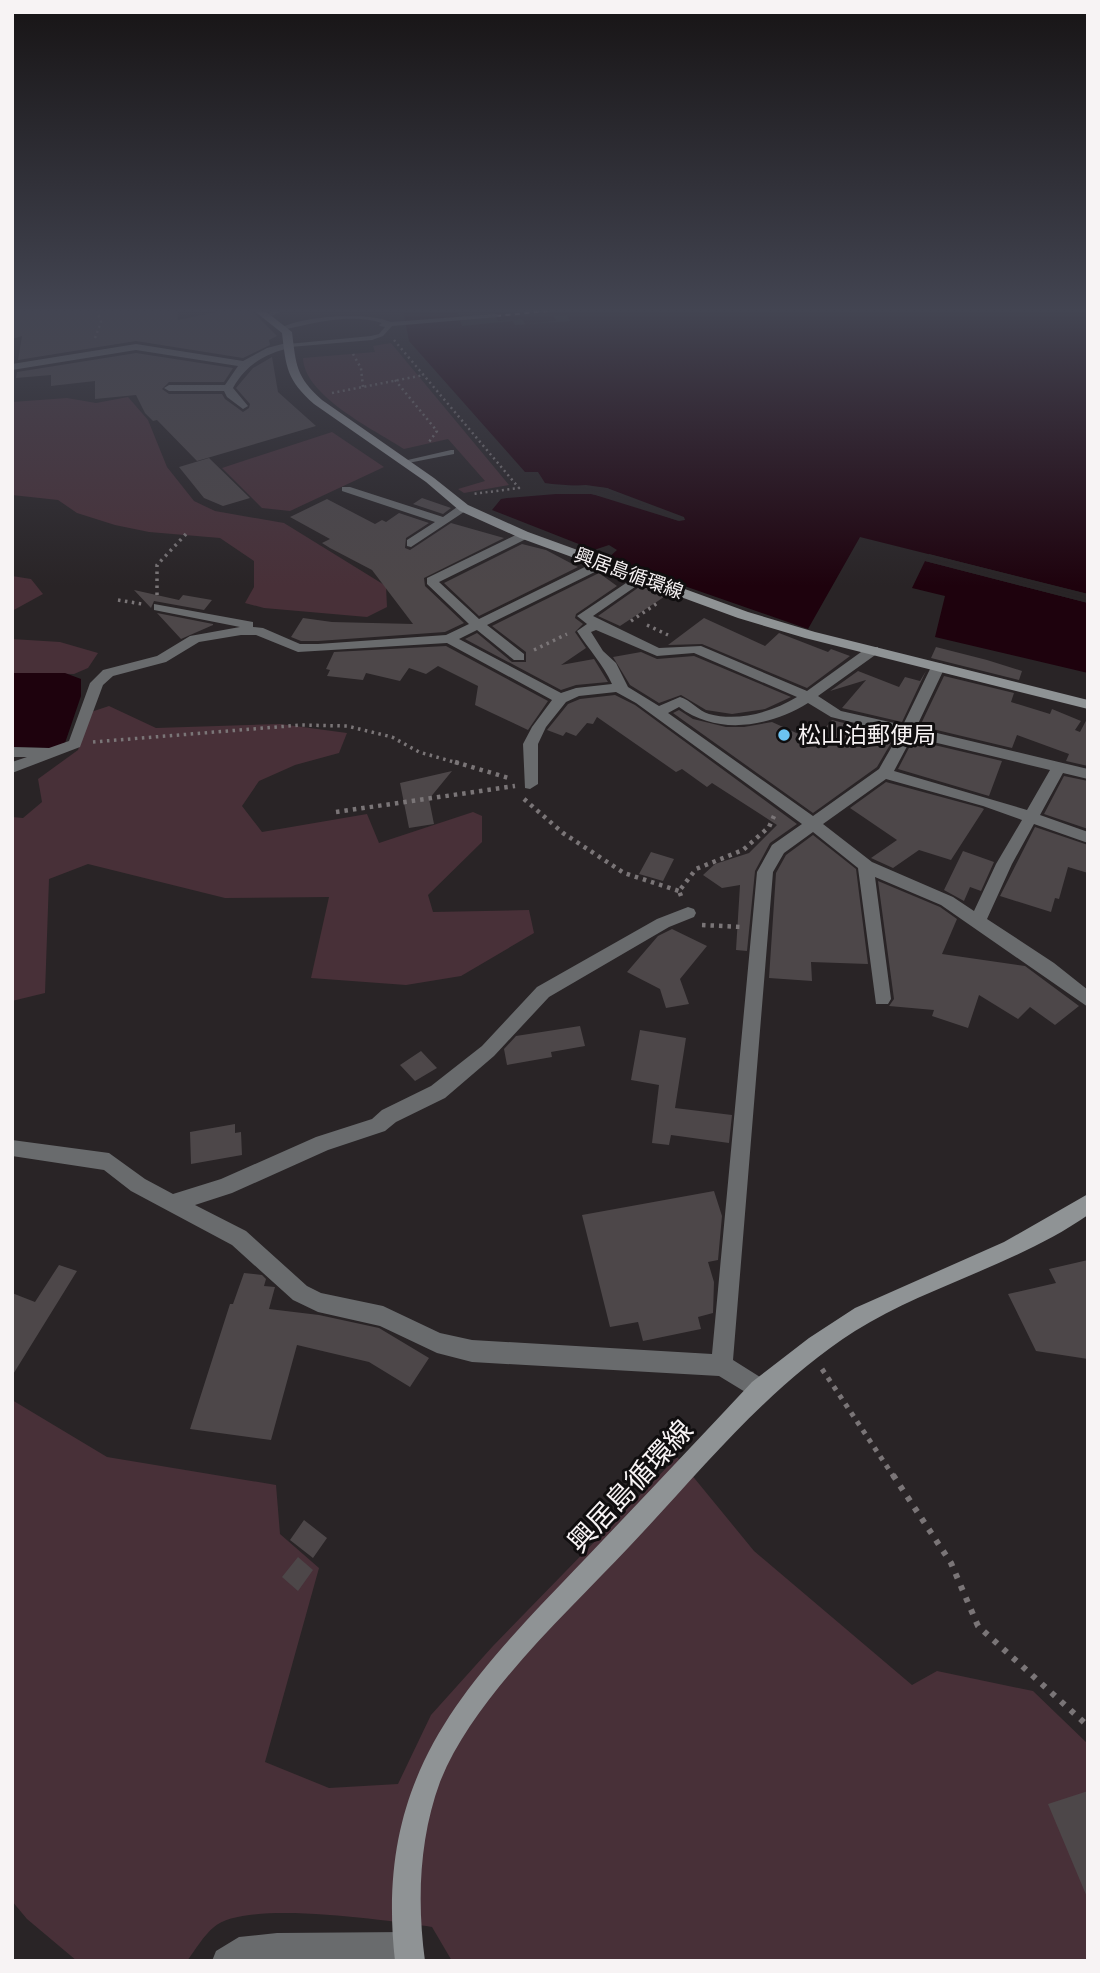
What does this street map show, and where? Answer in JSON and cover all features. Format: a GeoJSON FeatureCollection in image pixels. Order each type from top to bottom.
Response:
{"type":"FeatureCollection","features":[{"type":"Feature","properties":{"kind":"main road","name":"興居島循環線"},"geometry":{"type":"LineString","coordinates":[[319,402],[464,508],[524,535],[754,618],[1088,705]]}},
{"type":"Feature","properties":{"kind":"main road","name":"興居島循環線"},"geometry":{"type":"LineString","coordinates":[[409,1953],[407,1872],[419,1808],[437,1759],[460,1721],[499,1669],[760,1390],[810,1351],[876,1308],[1030,1241],[1088,1203]]}},
{"type":"Feature","properties":{"kind":"street"},"geometry":{"type":"LineString","coordinates":[[239,402],[243,406]]}},
{"type":"Feature","properties":{"kind":"street"},"geometry":{"type":"LineString","coordinates":[[346,489],[444,521]]}},
{"type":"Feature","properties":{"kind":"street"},"geometry":{"type":"LineString","coordinates":[[411,543],[464,508]]}},
{"type":"Feature","properties":{"kind":"street"},"geometry":{"type":"LineString","coordinates":[[519,657],[478,625],[431,581],[524,535]]}},
{"type":"Feature","properties":{"kind":"street"},"geometry":{"type":"LineString","coordinates":[[159,607],[255,627],[258,631],[298,648],[318,649],[449,639],[603,563]]}},
{"type":"Feature","properties":{"kind":"street"},"geometry":{"type":"LineString","coordinates":[[641,577],[584,616],[598,654],[609,663],[620,687],[781,799],[866,866],[932,892],[1048,968],[1088,1000]]}},
{"type":"Feature","properties":{"kind":"street"},"geometry":{"type":"LineString","coordinates":[[590,628],[612,632],[657,652],[696,649],[808,697],[836,714],[1088,774]]}},
{"type":"Feature","properties":{"kind":"street"},"geometry":{"type":"LineString","coordinates":[[12,768],[75,744],[92,692],[108,673],[161,659],[195,639],[220,633],[258,631]]}},
{"type":"Feature","properties":{"kind":"street"},"geometry":{"type":"LineString","coordinates":[[449,639],[561,699]]}},
{"type":"Feature","properties":{"kind":"street"},"geometry":{"type":"LineString","coordinates":[[658,712],[680,701],[705,718],[746,722],[798,704],[873,650]]}},
{"type":"Feature","properties":{"kind":"street"},"geometry":{"type":"LineString","coordinates":[[722,1365],[765,872],[778,849],[884,773],[893,762],[938,667]]}},
{"type":"Feature","properties":{"kind":"street"},"geometry":{"type":"LineString","coordinates":[[530,784],[533,772],[530,747],[539,726],[561,699],[576,692],[620,687]]}},
{"type":"Feature","properties":{"kind":"street"},"geometry":{"type":"LineString","coordinates":[[12,752],[55,752]]}},
{"type":"Feature","properties":{"kind":"street"},"geometry":{"type":"LineString","coordinates":[[978,920],[1004,863],[1060,766]]}},
{"type":"Feature","properties":{"kind":"street"},"geometry":{"type":"LineString","coordinates":[[884,773],[940,787],[1088,838]]}},
{"type":"Feature","properties":{"kind":"street"},"geometry":{"type":"LineString","coordinates":[[866,866],[882,999]]}},
{"type":"Feature","properties":{"kind":"street"},"geometry":{"type":"LineString","coordinates":[[172,1203],[225,1187],[323,1143],[378,1125],[388,1116],[438,1091],[488,1051],[543,992],[663,923],[688,913]]}},
{"type":"Feature","properties":{"kind":"street"},"geometry":{"type":"LineString","coordinates":[[12,1148],[109,1162],[138,1185],[239,1238],[300,1293],[318,1302],[383,1316],[437,1343],[472,1351],[722,1365],[760,1390]]}},
{"type":"Feature","properties":{"kind":"street"},"geometry":{"type":"LineString","coordinates":[[226,1961],[239,1951],[277,1947],[409,1953]]}},
{"type":"Feature","properties":{"kind":"lane"},"geometry":{"type":"LineString","coordinates":[[403,462],[451,452]]}},
{"type":"Feature","properties":{"kind":"path"},"geometry":{"type":"LineString","coordinates":[[413,402],[437,431],[428,443]]}},
{"type":"Feature","properties":{"kind":"path"},"geometry":{"type":"LineString","coordinates":[[447,402],[519,488],[450,497]]}},
{"type":"Feature","properties":{"kind":"path"},"geometry":{"type":"LineString","coordinates":[[118,600],[159,607],[157,565],[186,534]]}},
{"type":"Feature","properties":{"kind":"path"},"geometry":{"type":"LineString","coordinates":[[612,632],[676,590]]}},
{"type":"Feature","properties":{"kind":"path"},"geometry":{"type":"LineString","coordinates":[[519,657],[568,634],[590,628]]}},
{"type":"Feature","properties":{"kind":"path"},"geometry":{"type":"LineString","coordinates":[[75,744],[228,729],[301,725],[347,726],[392,737],[419,752],[530,784]]}},
{"type":"Feature","properties":{"kind":"path"},"geometry":{"type":"LineString","coordinates":[[335,812],[530,784]]}},
{"type":"Feature","properties":{"kind":"path"},"geometry":{"type":"LineString","coordinates":[[530,784],[522,795],[525,801],[563,833],[624,873],[679,891],[688,913],[704,927],[762,927]]}},
{"type":"Feature","properties":{"kind":"path"},"geometry":{"type":"LineString","coordinates":[[679,891],[696,869],[743,850],[769,827],[781,799]]}},
{"type":"Feature","properties":{"kind":"path"},"geometry":{"type":"LineString","coordinates":[[810,1351],[951,1563],[978,1626],[1088,1726]]}},
{"type":"Feature","properties":{"kind":"shaded area"},"geometry":{"type":"Polygon","coordinates":[[[12,402],[132,402],[148,420],[167,467],[194,501],[215,511],[284,523],[386,586],[387,607],[367,617],[264,608],[245,603],[254,587],[254,561],[220,538],[149,532],[115,525],[77,513],[58,500],[12,495],[12,402]]]}},
{"type":"Feature","properties":{"kind":"shaded area"},"geometry":{"type":"Polygon","coordinates":[[[333,402],[440,402],[509,485],[464,493],[458,489],[485,481],[448,439],[404,449],[333,402]]]}},
{"type":"Feature","properties":{"kind":"shaded area"},"geometry":{"type":"Polygon","coordinates":[[[463,402],[1088,402],[1088,594],[860,537],[808,629],[607,559],[617,550],[609,545],[594,550],[492,510],[501,499],[580,492],[612,498],[679,521],[607,488],[545,483],[538,472],[525,472],[463,402]]]}},
{"type":"Feature","properties":{"kind":"shaded area"},"geometry":{"type":"Polygon","coordinates":[[[332,432],[384,467],[290,511],[262,508],[222,468],[332,432]]]}},
{"type":"Feature","properties":{"kind":"shaded area"},"geometry":{"type":"Polygon","coordinates":[[[925,561],[1088,603],[1088,673],[935,637],[945,596],[912,588],[925,561]]]}},
{"type":"Feature","properties":{"kind":"shaded area"},"geometry":{"type":"Polygon","coordinates":[[[12,576],[31,579],[43,594],[12,611],[12,576]]]}},
{"type":"Feature","properties":{"kind":"shaded area"},"geometry":{"type":"Polygon","coordinates":[[[12,639],[60,642],[98,653],[88,668],[74,674],[12,673],[12,639]]]}},
{"type":"Feature","properties":{"kind":"shaded area"},"geometry":{"type":"Polygon","coordinates":[[[12,673],[65,673],[81,679],[81,696],[65,743],[51,748],[12,747],[12,673]]]}},
{"type":"Feature","properties":{"kind":"shaded area"},"geometry":{"type":"Polygon","coordinates":[[[109,706],[156,728],[280,724],[347,733],[339,753],[295,765],[259,781],[242,806],[262,832],[367,814],[379,843],[473,812],[482,816],[482,842],[428,895],[433,912],[529,910],[534,933],[461,976],[406,985],[311,978],[329,897],[225,898],[88,864],[49,879],[45,993],[12,1001],[12,817],[23,818],[42,802],[38,779],[78,750],[91,712],[109,706]]]}},
{"type":"Feature","properties":{"kind":"shaded area"},"geometry":{"type":"Polygon","coordinates":[[[12,1400],[107,1457],[276,1485],[280,1534],[319,1568],[265,1762],[329,1788],[398,1784],[431,1715],[493,1646],[677,1457],[754,1551],[912,1685],[937,1671],[1033,1691],[1088,1744],[1088,1961],[452,1961],[432,1927],[353,1917],[286,1913],[256,1914],[231,1919],[214,1927],[187,1961],[77,1961],[27,1919],[12,1901],[12,1400]]]}},
{"type":"Feature","properties":{"kind":"pier"},"geometry":{"type":"Polygon","coordinates":[[[586,485],[607,488],[684,517],[685,520],[679,521],[592,494],[545,494],[542,491],[581,488],[644,505],[606,491],[586,488],[549,487],[586,485]]]}},
{"type":"Feature","properties":{"kind":"pier"},"geometry":{"type":"Polygon","coordinates":[[[929,554],[1088,594],[1088,597],[927,557],[929,554]]]}},
{"type":"Feature","properties":{"kind":"pier"},"geometry":{"type":"Polygon","coordinates":[[[927,558],[1088,600],[1088,603],[925,561],[927,558]]]}},
{"type":"Feature","properties":{"kind":"building"},"geometry":{"type":"Polygon","coordinates":[[[140,402],[229,402],[243,412],[249,408],[248,402],[289,402],[316,426],[197,461],[157,420],[153,421],[140,402]]]}},
{"type":"Feature","properties":{"kind":"building"},"geometry":{"type":"Polygon","coordinates":[[[209,458],[250,498],[223,506],[204,498],[179,467],[209,458]]]}},
{"type":"Feature","properties":{"kind":"building"},"geometry":{"type":"Polygon","coordinates":[[[422,498],[451,508],[443,514],[413,504],[422,498]]]}},
{"type":"Feature","properties":{"kind":"building"},"geometry":{"type":"Polygon","coordinates":[[[327,499],[375,524],[382,520],[386,522],[399,513],[429,523],[406,538],[405,548],[410,550],[451,523],[504,538],[424,578],[425,586],[464,623],[445,632],[318,641],[301,641],[291,637],[303,618],[332,622],[413,624],[372,570],[322,543],[330,539],[290,517],[327,499]]]}},
{"type":"Feature","properties":{"kind":"building"},"geometry":{"type":"Polygon","coordinates":[[[522,544],[546,550],[578,567],[479,616],[444,583],[522,544]]]}},
{"type":"Feature","properties":{"kind":"building"},"geometry":{"type":"Polygon","coordinates":[[[599,573],[617,586],[576,614],[575,618],[583,624],[575,632],[586,648],[561,665],[594,659],[608,682],[576,685],[561,690],[465,639],[477,633],[512,662],[526,662],[526,652],[492,626],[599,573]]]}},
{"type":"Feature","properties":{"kind":"building"},"geometry":{"type":"Polygon","coordinates":[[[642,585],[667,595],[620,626],[598,616],[642,585]]]}},
{"type":"Feature","properties":{"kind":"building"},"geometry":{"type":"Polygon","coordinates":[[[134,590],[179,600],[183,595],[212,600],[204,610],[154,601],[151,608],[134,590]]]}},
{"type":"Feature","properties":{"kind":"building"},"geometry":{"type":"Polygon","coordinates":[[[157,613],[213,624],[213,625],[181,639],[157,613]]]}},
{"type":"Feature","properties":{"kind":"building"},"geometry":{"type":"Polygon","coordinates":[[[704,618],[765,646],[779,633],[828,652],[831,649],[850,656],[807,688],[702,644],[668,645],[704,618]]]}},
{"type":"Feature","properties":{"kind":"building"},"geometry":{"type":"Polygon","coordinates":[[[446,646],[548,701],[528,730],[475,705],[478,686],[438,666],[426,674],[409,668],[400,681],[366,673],[363,680],[327,676],[330,670],[326,669],[334,652],[446,646]]]}},
{"type":"Feature","properties":{"kind":"building"},"geometry":{"type":"Polygon","coordinates":[[[936,647],[1022,671],[1019,680],[931,658],[936,647]]]}},
{"type":"Feature","properties":{"kind":"building"},"geometry":{"type":"Polygon","coordinates":[[[641,652],[657,659],[694,656],[791,697],[765,709],[732,714],[706,710],[681,695],[659,703],[630,685],[613,657],[641,652]]]}},
{"type":"Feature","properties":{"kind":"building"},"geometry":{"type":"Polygon","coordinates":[[[858,671],[899,687],[905,677],[920,681],[926,671],[902,722],[842,708],[866,680],[830,691],[858,671]]]}},
{"type":"Feature","properties":{"kind":"building"},"geometry":{"type":"Polygon","coordinates":[[[944,676],[1014,693],[1011,702],[1050,714],[1052,709],[1081,721],[1075,730],[1080,732],[1088,717],[1088,766],[1066,761],[1069,754],[1017,735],[1012,748],[920,726],[944,676]]]}},
{"type":"Feature","properties":{"kind":"building"},"geometry":{"type":"Polygon","coordinates":[[[615,695],[635,705],[797,824],[770,843],[755,871],[747,951],[736,950],[740,885],[722,888],[703,875],[715,864],[749,853],[777,825],[712,783],[707,787],[682,769],[676,772],[597,717],[593,724],[587,723],[576,736],[566,732],[563,736],[547,730],[568,704],[580,699],[615,695]]]}},
{"type":"Feature","properties":{"kind":"building"},"geometry":{"type":"Polygon","coordinates":[[[679,710],[693,719],[726,727],[772,722],[814,741],[832,720],[895,736],[877,767],[813,813],[673,713],[679,710]]]}},
{"type":"Feature","properties":{"kind":"building"},"geometry":{"type":"Polygon","coordinates":[[[913,740],[1002,761],[989,796],[898,769],[913,740]]]}},
{"type":"Feature","properties":{"kind":"building"},"geometry":{"type":"Polygon","coordinates":[[[452,771],[429,799],[434,824],[409,828],[400,783],[452,771]]]}},
{"type":"Feature","properties":{"kind":"building"},"geometry":{"type":"Polygon","coordinates":[[[1064,776],[1088,781],[1088,829],[1044,814],[1064,776]]]}},
{"type":"Feature","properties":{"kind":"building"},"geometry":{"type":"Polygon","coordinates":[[[886,782],[984,809],[951,860],[919,850],[893,868],[871,858],[897,840],[850,808],[886,782]]]}},
{"type":"Feature","properties":{"kind":"building"},"geometry":{"type":"Polygon","coordinates":[[[1035,827],[1088,845],[1088,873],[1068,867],[1059,899],[1055,898],[1051,912],[1000,896],[1035,827]]]}},
{"type":"Feature","properties":{"kind":"building"},"geometry":{"type":"Polygon","coordinates":[[[813,835],[856,869],[868,964],[811,962],[812,981],[769,978],[776,873],[786,855],[813,835]]]}},
{"type":"Feature","properties":{"kind":"building"},"geometry":{"type":"Polygon","coordinates":[[[963,851],[994,862],[981,891],[970,887],[964,901],[944,890],[963,851]]]}},
{"type":"Feature","properties":{"kind":"building"},"geometry":{"type":"Polygon","coordinates":[[[651,852],[674,859],[663,881],[639,874],[651,852]]]}},
{"type":"Feature","properties":{"kind":"building"},"geometry":{"type":"Polygon","coordinates":[[[878,881],[940,907],[957,919],[942,954],[1025,966],[1079,1006],[1055,1025],[1030,1007],[1018,1019],[979,995],[968,1028],[932,1016],[934,1010],[889,1006],[894,999],[878,881]]]}},
{"type":"Feature","properties":{"kind":"building"},"geometry":{"type":"Polygon","coordinates":[[[672,929],[707,946],[680,979],[689,1004],[666,1008],[660,989],[627,972],[658,936],[672,929]]]}},
{"type":"Feature","properties":{"kind":"building"},"geometry":{"type":"Polygon","coordinates":[[[580,1026],[585,1046],[551,1052],[552,1057],[507,1065],[504,1049],[516,1036],[580,1026]]]}},
{"type":"Feature","properties":{"kind":"building"},"geometry":{"type":"Polygon","coordinates":[[[640,1030],[686,1038],[675,1108],[732,1115],[729,1143],[671,1135],[669,1145],[652,1143],[659,1085],[631,1080],[640,1030]]]}},
{"type":"Feature","properties":{"kind":"building"},"geometry":{"type":"Polygon","coordinates":[[[421,1051],[437,1068],[415,1081],[400,1065],[421,1051]]]}},
{"type":"Feature","properties":{"kind":"building"},"geometry":{"type":"Polygon","coordinates":[[[235,1124],[235,1133],[241,1132],[242,1155],[191,1164],[190,1132],[235,1124]]]}},
{"type":"Feature","properties":{"kind":"building"},"geometry":{"type":"Polygon","coordinates":[[[714,1191],[722,1216],[718,1260],[708,1262],[714,1282],[713,1313],[698,1317],[701,1329],[643,1341],[638,1322],[610,1327],[582,1215],[714,1191]]]}},
{"type":"Feature","properties":{"kind":"building"},"geometry":{"type":"Polygon","coordinates":[[[1088,1260],[1088,1359],[1036,1351],[1008,1294],[1056,1283],[1049,1269],[1088,1260]]]}},
{"type":"Feature","properties":{"kind":"building"},"geometry":{"type":"Polygon","coordinates":[[[59,1265],[77,1271],[12,1376],[12,1293],[35,1302],[59,1265]]]}},
{"type":"Feature","properties":{"kind":"building"},"geometry":{"type":"Polygon","coordinates":[[[244,1273],[262,1275],[266,1279],[264,1286],[275,1287],[269,1309],[319,1315],[379,1328],[429,1358],[410,1387],[369,1362],[297,1345],[271,1440],[190,1429],[230,1304],[233,1304],[244,1273]]]}},
{"type":"Feature","properties":{"kind":"building"},"geometry":{"type":"Polygon","coordinates":[[[304,1520],[327,1538],[313,1558],[290,1540],[304,1520]]]}},
{"type":"Feature","properties":{"kind":"building"},"geometry":{"type":"Polygon","coordinates":[[[298,1557],[313,1570],[298,1591],[282,1577],[298,1557]]]}},
{"type":"Feature","properties":{"kind":"building"},"geometry":{"type":"Polygon","coordinates":[[[1088,1791],[1088,1897],[1087,1897],[1048,1804],[1088,1791]]]}},
{"type":"Feature","properties":{"kind":"place","name":"松山泊郵便局"},"geometry":{"type":"Point","coordinates":[784,735]}}]}
